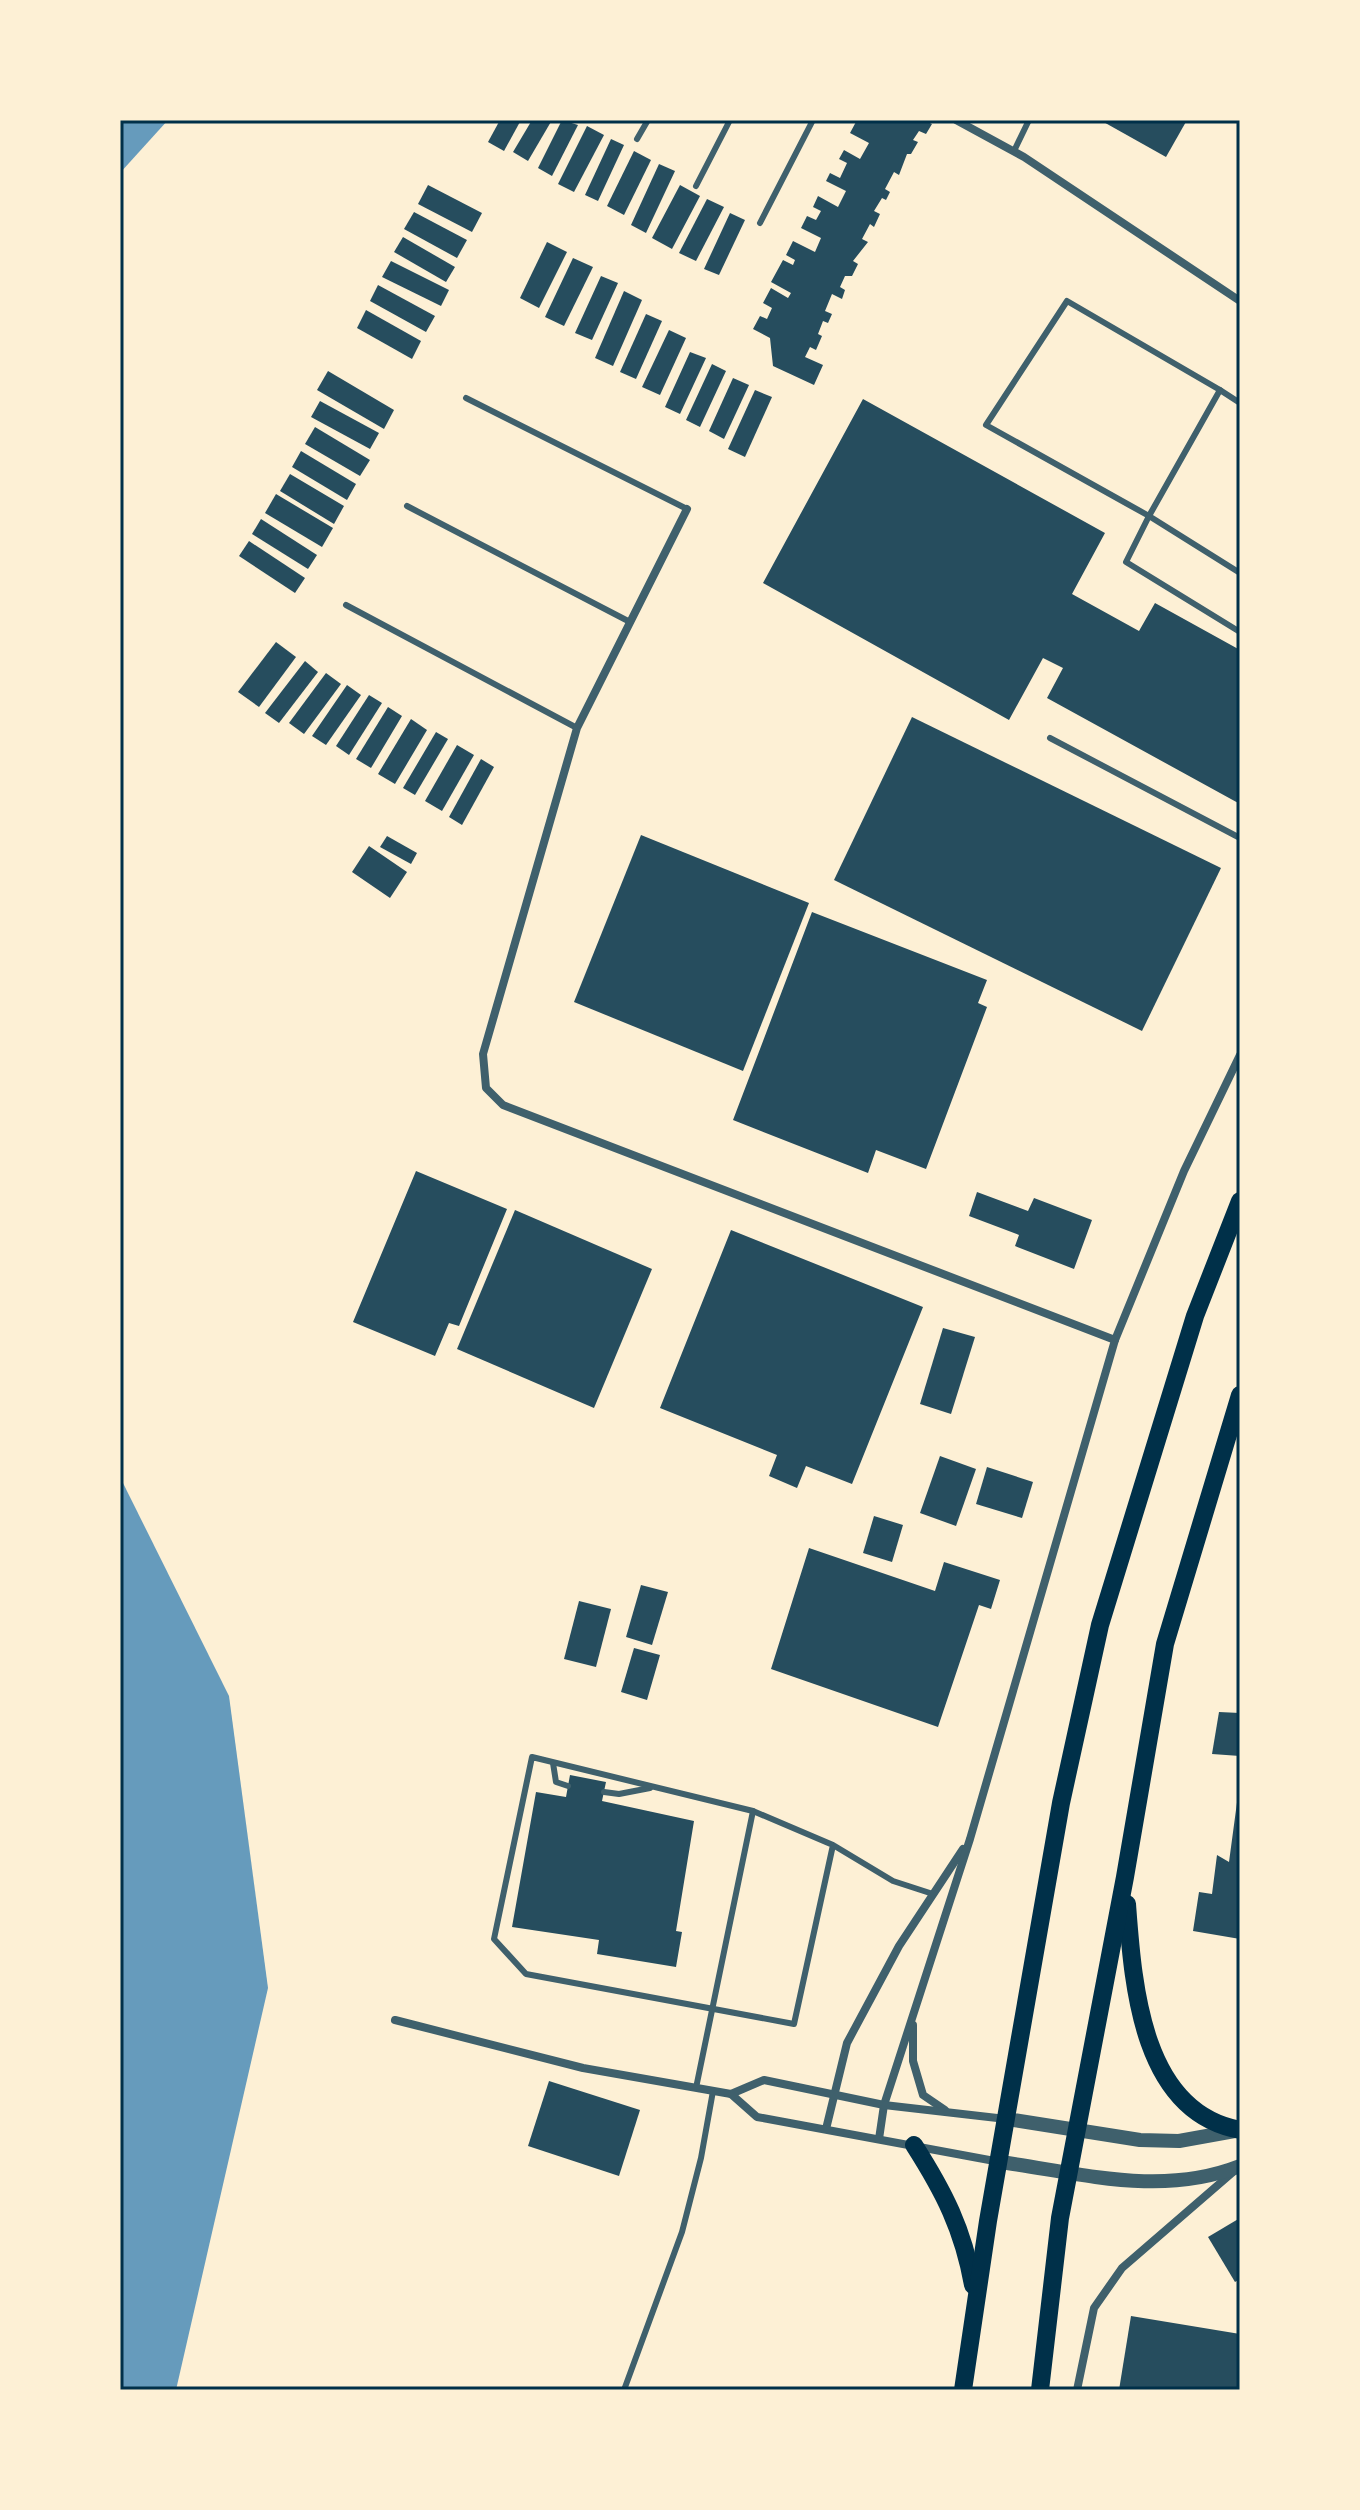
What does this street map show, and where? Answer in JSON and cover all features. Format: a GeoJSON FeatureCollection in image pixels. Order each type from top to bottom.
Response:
{"type":"FeatureCollection","features":[{"type":"Feature","properties":{"kind":"main road"},"geometry":{"type":"LineString","coordinates":[[963,2390],[1061,1803],[1100,1625],[1195,1316],[1240,1201]]}},
{"type":"Feature","properties":{"kind":"main road"},"geometry":{"type":"LineString","coordinates":[[1040,2390],[1060,2218],[1125,1877],[1165,1644],[1240,1395]]}},
{"type":"Feature","properties":{"kind":"main road"},"geometry":{"type":"LineString","coordinates":[[1125,1877],[1139,2015],[1160,2071],[1185,2103],[1223,2127],[1240,2130]]}},
{"type":"Feature","properties":{"kind":"main road"},"geometry":{"type":"LineString","coordinates":[[914,2145],[944,2191],[963,2243],[976,2299]]}},
{"type":"Feature","properties":{"kind":"street"},"geometry":{"type":"LineString","coordinates":[[956,120],[1014,151],[1240,301]]}},
{"type":"Feature","properties":{"kind":"street"},"geometry":{"type":"LineString","coordinates":[[687,509],[577,728],[483,1054],[486,1088],[503,1105],[1115,1340]]}},
{"type":"Feature","properties":{"kind":"street"},"geometry":{"type":"LineString","coordinates":[[879,2139],[884,2105],[970,1839],[1115,1340],[1184,1171],[1240,1055]]}},
{"type":"Feature","properties":{"kind":"street"},"geometry":{"type":"LineString","coordinates":[[826,2129],[847,2043],[899,1946],[970,1839]]}},
{"type":"Feature","properties":{"kind":"street"},"geometry":{"type":"LineString","coordinates":[[912,2016],[913,2061],[923,2095],[949,2113]]}},
{"type":"Feature","properties":{"kind":"street"},"geometry":{"type":"LineString","coordinates":[[395,2020],[583,2068],[731,2094],[757,2117],[1000,2162],[1140,2183],[1213,2177],[1240,2166]]}},
{"type":"Feature","properties":{"kind":"street"},"geometry":{"type":"LineString","coordinates":[[731,2094],[764,2080],[884,2105],[1007,2119],[1140,2140],[1179,2141],[1240,2130]]}},
{"type":"Feature","properties":{"kind":"street"},"geometry":{"type":"LineString","coordinates":[[1077,2390],[1094,2308],[1122,2268],[1240,2166]]}},
{"type":"Feature","properties":{"kind":"lane"},"geometry":{"type":"LineString","coordinates":[[637,139],[648,120]]}},
{"type":"Feature","properties":{"kind":"lane"},"geometry":{"type":"LineString","coordinates":[[696,186],[730,120]]}},
{"type":"Feature","properties":{"kind":"lane"},"geometry":{"type":"LineString","coordinates":[[760,223],[813,120]]}},
{"type":"Feature","properties":{"kind":"lane"},"geometry":{"type":"LineString","coordinates":[[1014,151],[1029,120]]}},
{"type":"Feature","properties":{"kind":"lane"},"geometry":{"type":"LineString","coordinates":[[1240,403],[1067,301],[986,425],[1149,516],[1240,573]]}},
{"type":"Feature","properties":{"kind":"lane"},"geometry":{"type":"LineString","coordinates":[[1220,390],[1126,562],[1240,632]]}},
{"type":"Feature","properties":{"kind":"lane"},"geometry":{"type":"LineString","coordinates":[[466,398],[687,509]]}},
{"type":"Feature","properties":{"kind":"lane"},"geometry":{"type":"LineString","coordinates":[[407,506],[630,622]]}},
{"type":"Feature","properties":{"kind":"lane"},"geometry":{"type":"LineString","coordinates":[[346,605],[577,728]]}},
{"type":"Feature","properties":{"kind":"lane"},"geometry":{"type":"LineString","coordinates":[[1050,738],[1240,838]]}},
{"type":"Feature","properties":{"kind":"lane"},"geometry":{"type":"LineString","coordinates":[[833,1845],[794,2024],[526,1974],[494,1939],[532,1757],[753,1811],[833,1845],[893,1881],[933,1894]]}},
{"type":"Feature","properties":{"kind":"lane"},"geometry":{"type":"LineString","coordinates":[[553,1763],[556,1782],[568,1786]]}},
{"type":"Feature","properties":{"kind":"lane"},"geometry":{"type":"LineString","coordinates":[[604,1792],[619,1794],[653,1787]]}},
{"type":"Feature","properties":{"kind":"lane"},"geometry":{"type":"LineString","coordinates":[[696,2088],[753,1811]]}},
{"type":"Feature","properties":{"kind":"lane"},"geometry":{"type":"LineString","coordinates":[[624,2390],[682,2232],[701,2158],[713,2091]]}},
{"type":"Feature","properties":{"kind":"water"},"geometry":{"type":"Polygon","coordinates":[[[120,120],[168,120],[120,173],[120,120]]]}},
{"type":"Feature","properties":{"kind":"water"},"geometry":{"type":"Polygon","coordinates":[[[120,1477],[229,1696],[268,1988],[176,2390],[120,2390],[120,1477]]]}},
{"type":"Feature","properties":{"kind":"building"},"geometry":{"type":"Polygon","coordinates":[[[500,120],[521,120],[504,151],[488,142],[500,120]]]}},
{"type":"Feature","properties":{"kind":"building"},"geometry":{"type":"Polygon","coordinates":[[[532,120],[552,120],[528,161],[513,152],[532,120]]]}},
{"type":"Feature","properties":{"kind":"building"},"geometry":{"type":"Polygon","coordinates":[[[562,120],[578,125],[552,176],[538,168],[562,120]]]}},
{"type":"Feature","properties":{"kind":"building"},"geometry":{"type":"Polygon","coordinates":[[[857,120],[924,120],[932,124],[926,134],[919,131],[913,140],[918,142],[911,154],[907,154],[899,175],[894,172],[885,189],[890,192],[886,200],[882,198],[874,211],[880,214],[874,227],[870,224],[862,239],[868,242],[853,261],[858,264],[852,276],[845,276],[840,287],[845,290],[842,299],[832,294],[825,311],[832,314],[828,323],[823,321],[818,334],[822,336],[816,350],[810,347],[805,357],[823,365],[814,385],[773,366],[770,338],[753,329],[760,316],[767,319],[772,308],[763,303],[771,288],[788,298],[791,293],[771,282],[783,260],[793,265],[795,260],[786,255],[793,241],[815,252],[821,238],[801,228],[807,216],[816,220],[821,211],[813,207],[818,196],[838,207],[846,191],[826,181],[830,173],[840,178],[847,163],[839,159],[844,150],[860,159],[869,143],[850,133],[857,120]]]}},
{"type":"Feature","properties":{"kind":"building"},"geometry":{"type":"Polygon","coordinates":[[[1100,120],[1187,120],[1166,157],[1100,120]]]}},
{"type":"Feature","properties":{"kind":"building"},"geometry":{"type":"Polygon","coordinates":[[[587,126],[604,135],[574,192],[558,184],[587,126]]]}},
{"type":"Feature","properties":{"kind":"building"},"geometry":{"type":"Polygon","coordinates":[[[611,139],[624,145],[598,201],[585,195],[611,139]]]}},
{"type":"Feature","properties":{"kind":"building"},"geometry":{"type":"Polygon","coordinates":[[[634,151],[651,160],[624,215],[607,206],[634,151]]]}},
{"type":"Feature","properties":{"kind":"building"},"geometry":{"type":"Polygon","coordinates":[[[659,164],[675,171],[646,233],[631,225],[659,164]]]}},
{"type":"Feature","properties":{"kind":"building"},"geometry":{"type":"Polygon","coordinates":[[[428,185],[482,213],[472,232],[418,204],[428,185]]]}},
{"type":"Feature","properties":{"kind":"building"},"geometry":{"type":"Polygon","coordinates":[[[680,185],[700,196],[672,249],[652,238],[680,185]]]}},
{"type":"Feature","properties":{"kind":"building"},"geometry":{"type":"Polygon","coordinates":[[[707,199],[724,207],[696,261],[679,253],[707,199]]]}},
{"type":"Feature","properties":{"kind":"building"},"geometry":{"type":"Polygon","coordinates":[[[414,212],[467,240],[457,258],[404,229],[414,212]]]}},
{"type":"Feature","properties":{"kind":"building"},"geometry":{"type":"Polygon","coordinates":[[[730,213],[745,220],[719,275],[704,269],[730,213]]]}},
{"type":"Feature","properties":{"kind":"building"},"geometry":{"type":"Polygon","coordinates":[[[403,237],[455,267],[446,282],[394,252],[403,237]]]}},
{"type":"Feature","properties":{"kind":"building"},"geometry":{"type":"Polygon","coordinates":[[[547,242],[567,252],[539,308],[520,298],[547,242]]]}},
{"type":"Feature","properties":{"kind":"building"},"geometry":{"type":"Polygon","coordinates":[[[573,258],[593,267],[564,326],[545,317],[573,258]]]}},
{"type":"Feature","properties":{"kind":"building"},"geometry":{"type":"Polygon","coordinates":[[[391,261],[449,290],[441,306],[382,277],[391,261]]]}},
{"type":"Feature","properties":{"kind":"building"},"geometry":{"type":"Polygon","coordinates":[[[601,276],[618,283],[592,340],[575,333],[601,276]]]}},
{"type":"Feature","properties":{"kind":"building"},"geometry":{"type":"Polygon","coordinates":[[[378,285],[435,316],[426,332],[370,301],[378,285]]]}},
{"type":"Feature","properties":{"kind":"building"},"geometry":{"type":"Polygon","coordinates":[[[624,291],[642,300],[613,366],[595,358],[624,291]]]}},
{"type":"Feature","properties":{"kind":"building"},"geometry":{"type":"Polygon","coordinates":[[[366,310],[421,341],[412,359],[357,328],[366,310]]]}},
{"type":"Feature","properties":{"kind":"building"},"geometry":{"type":"Polygon","coordinates":[[[646,314],[662,321],[636,379],[620,372],[646,314]]]}},
{"type":"Feature","properties":{"kind":"building"},"geometry":{"type":"Polygon","coordinates":[[[669,330],[686,338],[660,395],[642,387],[669,330]]]}},
{"type":"Feature","properties":{"kind":"building"},"geometry":{"type":"Polygon","coordinates":[[[690,352],[706,358],[680,414],[665,407],[690,352]]]}},
{"type":"Feature","properties":{"kind":"building"},"geometry":{"type":"Polygon","coordinates":[[[712,364],[726,371],[700,427],[686,420],[712,364]]]}},
{"type":"Feature","properties":{"kind":"building"},"geometry":{"type":"Polygon","coordinates":[[[328,371],[394,410],[384,429],[317,390],[328,371]]]}},
{"type":"Feature","properties":{"kind":"building"},"geometry":{"type":"Polygon","coordinates":[[[733,378],[749,385],[724,439],[709,431],[733,378]]]}},
{"type":"Feature","properties":{"kind":"building"},"geometry":{"type":"Polygon","coordinates":[[[755,390],[772,397],[745,457],[728,449],[755,390]]]}},
{"type":"Feature","properties":{"kind":"building"},"geometry":{"type":"Polygon","coordinates":[[[863,399],[1105,533],[1072,594],[1139,631],[1155,603],[1240,650],[1240,804],[1047,698],[1063,668],[1043,658],[1009,720],[763,583],[863,399]]]}},
{"type":"Feature","properties":{"kind":"building"},"geometry":{"type":"Polygon","coordinates":[[[320,401],[379,433],[370,449],[311,417],[320,401]]]}},
{"type":"Feature","properties":{"kind":"building"},"geometry":{"type":"Polygon","coordinates":[[[315,427],[370,460],[360,476],[305,444],[315,427]]]}},
{"type":"Feature","properties":{"kind":"building"},"geometry":{"type":"Polygon","coordinates":[[[301,451],[356,484],[347,500],[292,467],[301,451]]]}},
{"type":"Feature","properties":{"kind":"building"},"geometry":{"type":"Polygon","coordinates":[[[290,474],[344,506],[334,524],[280,491],[290,474]]]}},
{"type":"Feature","properties":{"kind":"building"},"geometry":{"type":"Polygon","coordinates":[[[276,494],[333,528],[322,547],[265,513],[276,494]]]}},
{"type":"Feature","properties":{"kind":"building"},"geometry":{"type":"Polygon","coordinates":[[[261,519],[317,555],[308,569],[252,534],[261,519]]]}},
{"type":"Feature","properties":{"kind":"building"},"geometry":{"type":"Polygon","coordinates":[[[249,541],[305,578],[295,593],[239,556],[249,541]]]}},
{"type":"Feature","properties":{"kind":"building"},"geometry":{"type":"Polygon","coordinates":[[[276,642],[296,657],[259,707],[238,692],[276,642]]]}},
{"type":"Feature","properties":{"kind":"building"},"geometry":{"type":"Polygon","coordinates":[[[305,661],[318,672],[279,723],[265,713],[305,661]]]}},
{"type":"Feature","properties":{"kind":"building"},"geometry":{"type":"Polygon","coordinates":[[[326,673],[341,684],[304,734],[289,723],[326,673]]]}},
{"type":"Feature","properties":{"kind":"building"},"geometry":{"type":"Polygon","coordinates":[[[347,685],[361,695],[326,745],[312,736],[347,685]]]}},
{"type":"Feature","properties":{"kind":"building"},"geometry":{"type":"Polygon","coordinates":[[[369,695],[382,703],[349,755],[336,746],[369,695]]]}},
{"type":"Feature","properties":{"kind":"building"},"geometry":{"type":"Polygon","coordinates":[[[388,707],[402,716],[371,768],[356,759],[388,707]]]}},
{"type":"Feature","properties":{"kind":"building"},"geometry":{"type":"Polygon","coordinates":[[[912,717],[1221,868],[1142,1031],[834,880],[912,717]]]}},
{"type":"Feature","properties":{"kind":"building"},"geometry":{"type":"Polygon","coordinates":[[[411,719],[427,730],[395,784],[378,774],[411,719]]]}},
{"type":"Feature","properties":{"kind":"building"},"geometry":{"type":"Polygon","coordinates":[[[436,732],[448,739],[415,795],[403,788],[436,732]]]}},
{"type":"Feature","properties":{"kind":"building"},"geometry":{"type":"Polygon","coordinates":[[[457,745],[474,755],[442,811],[425,801],[457,745]]]}},
{"type":"Feature","properties":{"kind":"building"},"geometry":{"type":"Polygon","coordinates":[[[481,759],[494,767],[462,825],[449,817],[481,759]]]}},
{"type":"Feature","properties":{"kind":"building"},"geometry":{"type":"Polygon","coordinates":[[[641,835],[809,903],[743,1071],[574,1002],[641,835]]]}},
{"type":"Feature","properties":{"kind":"building"},"geometry":{"type":"Polygon","coordinates":[[[387,836],[417,853],[411,864],[380,847],[387,836]]]}},
{"type":"Feature","properties":{"kind":"building"},"geometry":{"type":"Polygon","coordinates":[[[369,846],[407,872],[390,898],[352,872],[369,846]]]}},
{"type":"Feature","properties":{"kind":"building"},"geometry":{"type":"Polygon","coordinates":[[[812,912],[987,980],[978,1003],[987,1007],[926,1169],[876,1150],[868,1173],[733,1120],[812,912]]]}},
{"type":"Feature","properties":{"kind":"building"},"geometry":{"type":"Polygon","coordinates":[[[416,1171],[507,1209],[459,1326],[449,1323],[435,1356],[353,1322],[416,1171]]]}},
{"type":"Feature","properties":{"kind":"building"},"geometry":{"type":"Polygon","coordinates":[[[977,1192],[1028,1211],[1034,1198],[1092,1220],[1074,1269],[1015,1246],[1019,1235],[969,1216],[977,1192]]]}},
{"type":"Feature","properties":{"kind":"building"},"geometry":{"type":"Polygon","coordinates":[[[515,1210],[652,1269],[594,1408],[457,1349],[515,1210]]]}},
{"type":"Feature","properties":{"kind":"building"},"geometry":{"type":"Polygon","coordinates":[[[731,1230],[923,1307],[852,1484],[806,1466],[797,1488],[769,1476],[777,1455],[660,1408],[731,1230]]]}},
{"type":"Feature","properties":{"kind":"building"},"geometry":{"type":"Polygon","coordinates":[[[943,1328],[975,1337],[951,1414],[920,1404],[943,1328]]]}},
{"type":"Feature","properties":{"kind":"building"},"geometry":{"type":"Polygon","coordinates":[[[940,1456],[976,1469],[956,1526],[920,1513],[940,1456]]]}},
{"type":"Feature","properties":{"kind":"building"},"geometry":{"type":"Polygon","coordinates":[[[987,1467],[1033,1482],[1022,1518],[976,1504],[987,1467]]]}},
{"type":"Feature","properties":{"kind":"building"},"geometry":{"type":"Polygon","coordinates":[[[874,1516],[903,1525],[892,1562],[863,1553],[874,1516]]]}},
{"type":"Feature","properties":{"kind":"building"},"geometry":{"type":"Polygon","coordinates":[[[809,1548],[935,1591],[944,1562],[1000,1580],[991,1609],[979,1605],[938,1727],[771,1669],[809,1548]]]}},
{"type":"Feature","properties":{"kind":"building"},"geometry":{"type":"Polygon","coordinates":[[[641,1585],[668,1592],[652,1645],[626,1637],[641,1585]]]}},
{"type":"Feature","properties":{"kind":"building"},"geometry":{"type":"Polygon","coordinates":[[[579,1601],[611,1609],[596,1667],[564,1659],[579,1601]]]}},
{"type":"Feature","properties":{"kind":"building"},"geometry":{"type":"Polygon","coordinates":[[[634,1648],[660,1655],[647,1700],[621,1692],[634,1648]]]}},
{"type":"Feature","properties":{"kind":"building"},"geometry":{"type":"Polygon","coordinates":[[[1219,1712],[1240,1713],[1240,1756],[1212,1754],[1219,1712]]]}},
{"type":"Feature","properties":{"kind":"building"},"geometry":{"type":"Polygon","coordinates":[[[570,1775],[606,1782],[602,1801],[694,1821],[676,1931],[682,1932],[676,1967],[597,1954],[599,1940],[512,1927],[536,1792],[566,1797],[570,1775]]]}},
{"type":"Feature","properties":{"kind":"building"},"geometry":{"type":"Polygon","coordinates":[[[1238,1795],[1240,1939],[1193,1931],[1199,1892],[1212,1894],[1217,1855],[1229,1862],[1238,1795]]]}},
{"type":"Feature","properties":{"kind":"building"},"geometry":{"type":"Polygon","coordinates":[[[549,2081],[640,2110],[619,2176],[528,2146],[549,2081]]]}},
{"type":"Feature","properties":{"kind":"building"},"geometry":{"type":"Polygon","coordinates":[[[1240,2218],[1240,2279],[1235,2282],[1208,2237],[1240,2218]]]}},
{"type":"Feature","properties":{"kind":"building"},"geometry":{"type":"Polygon","coordinates":[[[1131,2316],[1240,2334],[1240,2390],[1119,2390],[1131,2316]]]}}]}
